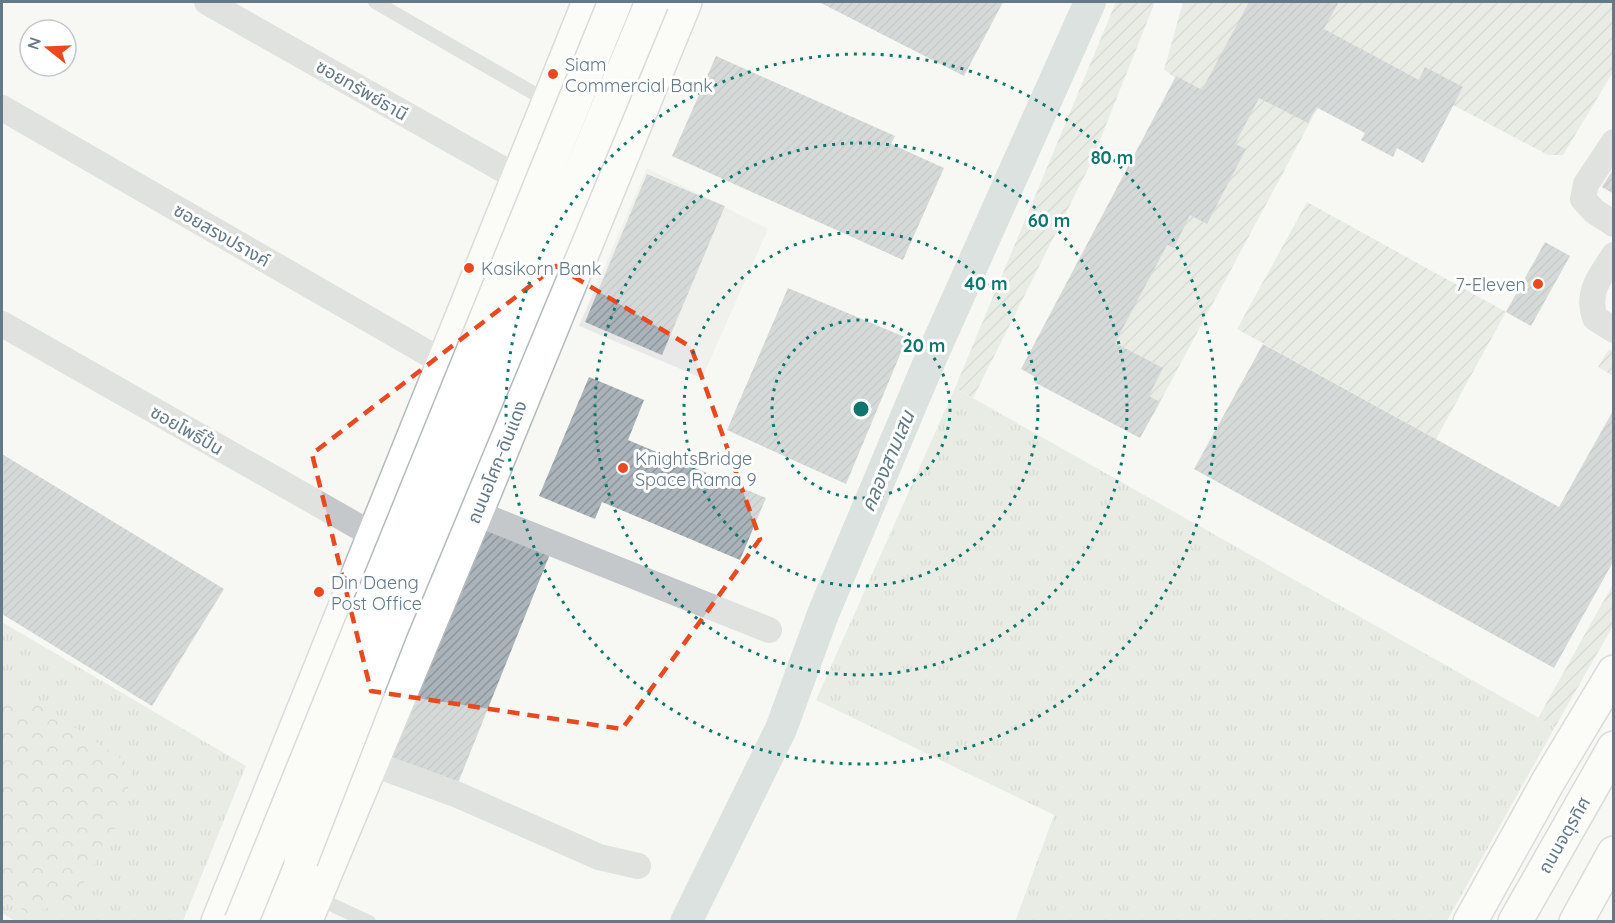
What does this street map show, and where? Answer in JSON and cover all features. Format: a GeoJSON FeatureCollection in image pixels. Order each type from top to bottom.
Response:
{"type":"FeatureCollection","features":[{"type":"Feature","properties":{"kind":"main road"},"geometry":{"type":"LineString","coordinates":[[218,921],[546,109],[594,2]]}},
{"type":"Feature","properties":{"kind":"main road"},"geometry":{"type":"LineString","coordinates":[[241,921],[594,2]]}},
{"type":"Feature","properties":{"kind":"main road","name":"ถนนอโศก-ดินแดง"},"geometry":{"type":"LineString","coordinates":[[276,921],[396,618],[652,2]]}},
{"type":"Feature","properties":{"kind":"main road","name":"ถนนอโศก-ดินแดง"},"geometry":{"type":"LineString","coordinates":[[310,909],[476,513],[685,2]]}},
{"type":"Feature","properties":{"kind":"main road"},"geometry":{"type":"LineString","coordinates":[[546,109],[623,152]]}},
{"type":"Feature","properties":{"kind":"main road"},"geometry":{"type":"LineString","coordinates":[[1470,921],[1549,780],[1614,672]]}},
{"type":"Feature","properties":{"kind":"main road","name":"ถนนจตุรทิศ"},"geometry":{"type":"LineString","coordinates":[[1515,921],[1614,748]]}},
{"type":"Feature","properties":{"kind":"main road"},"geometry":{"type":"LineString","coordinates":[[1576,921],[1614,853]]}},
{"type":"Feature","properties":{"kind":"street","name":"ซอยทรัพย์ธานี"},"geometry":{"type":"LineString","coordinates":[[207,2],[518,178]]}},
{"type":"Feature","properties":{"kind":"street","name":"ซอยสรงปรางค์"},"geometry":{"type":"LineString","coordinates":[[2,108],[443,362]]}},
{"type":"Feature","properties":{"kind":"street"},"geometry":{"type":"LineString","coordinates":[[1614,142],[1586,184],[1583,199],[1594,211],[1614,225]]}},
{"type":"Feature","properties":{"kind":"street"},"geometry":{"type":"LineString","coordinates":[[1614,255],[1598,281],[1590,303],[1594,318],[1614,330]]}},
{"type":"Feature","properties":{"kind":"street","name":"ซอยโพธิ์ปั้น"},"geometry":{"type":"LineString","coordinates":[[2,324],[373,535]]}},
{"type":"Feature","properties":{"kind":"street"},"geometry":{"type":"LineString","coordinates":[[476,513],[770,630]]}},
{"type":"Feature","properties":{"kind":"street"},"geometry":{"type":"LineString","coordinates":[[371,763],[458,795],[599,857],[638,866]]}},
{"type":"Feature","properties":{"kind":"lane"},"geometry":{"type":"LineString","coordinates":[[375,2],[546,109]]}},
{"type":"Feature","properties":{"kind":"lane"},"geometry":{"type":"LineString","coordinates":[[310,909],[369,921]]}},
{"type":"Feature","properties":{"kind":"highlighted area"},"geometry":{"type":"Polygon","coordinates":[[[556,266],[691,347],[760,539],[622,729],[371,691],[312,454],[556,266]]]}},
{"type":"Feature","properties":{"kind":"shaded area"},"geometry":{"type":"Polygon","coordinates":[[[647,168],[768,229],[702,378],[579,326],[647,168]]]}},
{"type":"Feature","properties":{"kind":"green space"},"geometry":{"type":"Polygon","coordinates":[[[1116,2],[1155,2],[1090,165],[973,398],[955,388],[1116,2]]]}},
{"type":"Feature","properties":{"kind":"green space"},"geometry":{"type":"Polygon","coordinates":[[[1183,2],[1273,2],[1215,104],[1164,70],[1183,2]]]}},
{"type":"Feature","properties":{"kind":"green space"},"geometry":{"type":"Polygon","coordinates":[[[1339,2],[1613,2],[1613,72],[1563,155],[1548,155],[1453,105],[1352,44],[1160,402],[1092,366],[1152,239],[1259,98],[1324,29],[1339,2]]]}},
{"type":"Feature","properties":{"kind":"green space"},"geometry":{"type":"Polygon","coordinates":[[[1307,202],[1506,312],[1436,439],[1237,329],[1307,202]]]}},
{"type":"Feature","properties":{"kind":"green space"},"geometry":{"type":"Polygon","coordinates":[[[1609,349],[1613,351],[1613,376],[1598,367],[1609,349]]]}},
{"type":"Feature","properties":{"kind":"green space"},"geometry":{"type":"Polygon","coordinates":[[[955,388],[1555,727],[1447,921],[1015,922],[1054,815],[816,700],[955,388]]]}},
{"type":"Feature","properties":{"kind":"green space"},"geometry":{"type":"Polygon","coordinates":[[[1613,584],[1613,626],[1555,727],[1538,718],[1613,584]]]}},
{"type":"Feature","properties":{"kind":"green space"},"geometry":{"type":"Polygon","coordinates":[[[2,622],[246,766],[183,921],[15,921],[2,913],[2,898],[30,915],[2,692],[2,622]]]}},
{"type":"Feature","properties":{"kind":"green space"},"geometry":{"type":"Polygon","coordinates":[[[2,692],[42,705],[133,767],[120,821],[75,897],[30,915],[2,898],[2,692]]]}},
{"type":"Feature","properties":{"kind":"building"},"geometry":{"type":"Polygon","coordinates":[[[819,2],[1003,2],[964,76],[819,2]]]}},
{"type":"Feature","properties":{"kind":"building"},"geometry":{"type":"Polygon","coordinates":[[[1249,2],[1339,2],[1324,29],[1419,80],[1425,67],[1463,87],[1423,163],[1397,148],[1393,157],[1361,140],[1365,133],[1316,107],[1308,123],[1259,98],[1235,144],[1246,149],[1207,224],[1190,215],[1174,248],[1167,245],[1115,343],[1163,368],[1149,396],[1160,402],[1140,438],[1034,382],[1037,378],[1021,369],[1176,76],[1202,90],[1249,2]]]}},
{"type":"Feature","properties":{"kind":"building"},"geometry":{"type":"Polygon","coordinates":[[[716,56],[895,136],[891,144],[944,168],[903,260],[672,156],[716,56]]]}},
{"type":"Feature","properties":{"kind":"building"},"geometry":{"type":"Polygon","coordinates":[[[1614,168],[1614,194],[1602,187],[1614,168]]]}},
{"type":"Feature","properties":{"kind":"building"},"geometry":{"type":"Polygon","coordinates":[[[647,174],[725,206],[662,355],[585,322],[647,174]]]}},
{"type":"Feature","properties":{"kind":"building","name":"7-Eleven"},"geometry":{"type":"Polygon","coordinates":[[[1545,242],[1570,256],[1531,326],[1506,312],[1545,242]]]}},
{"type":"Feature","properties":{"kind":"building"},"geometry":{"type":"Polygon","coordinates":[[[788,288],[907,338],[846,484],[727,430],[788,288]]]}},
{"type":"Feature","properties":{"kind":"building"},"geometry":{"type":"Polygon","coordinates":[[[1263,344],[1559,507],[1614,409],[1614,560],[1554,668],[1194,469],[1263,344]]]}},
{"type":"Feature","properties":{"kind":"building","name":"KnightsBridge Space Rama 9"},"geometry":{"type":"Polygon","coordinates":[[[589,377],[644,400],[628,440],[766,498],[740,560],[602,502],[595,519],[539,496],[589,377]]]}},
{"type":"Feature","properties":{"kind":"building"},"geometry":{"type":"Polygon","coordinates":[[[2,454],[224,589],[152,706],[2,614],[2,454]]]}},
{"type":"Feature","properties":{"kind":"building"},"geometry":{"type":"Polygon","coordinates":[[[485,528],[550,554],[456,788],[390,762],[485,528]]]}},
{"type":"Feature","properties":{"kind":"waterway","name":"คลองสามเสน"},"geometry":{"type":"LineString","coordinates":[[686,922],[781,729],[823,614],[927,367],[1090,2]]}},
{"type":"Feature","properties":{"kind":"place","name":"Siam Commercial Bank"},"geometry":{"type":"Point","coordinates":[553,74]}},
{"type":"Feature","properties":{"kind":"place","name":"Kasikorn Bank"},"geometry":{"type":"Point","coordinates":[469,268]}},
{"type":"Feature","properties":{"kind":"place","name":"7-Eleven"},"geometry":{"type":"Point","coordinates":[1538,284]}},
{"type":"Feature","properties":{"kind":"place","name":"KnightsBridge Space Rama 9"},"geometry":{"type":"Point","coordinates":[623,468]}},
{"type":"Feature","properties":{"kind":"place","name":"Din Daeng Post Office"},"geometry":{"type":"Point","coordinates":[319,592]}}]}
